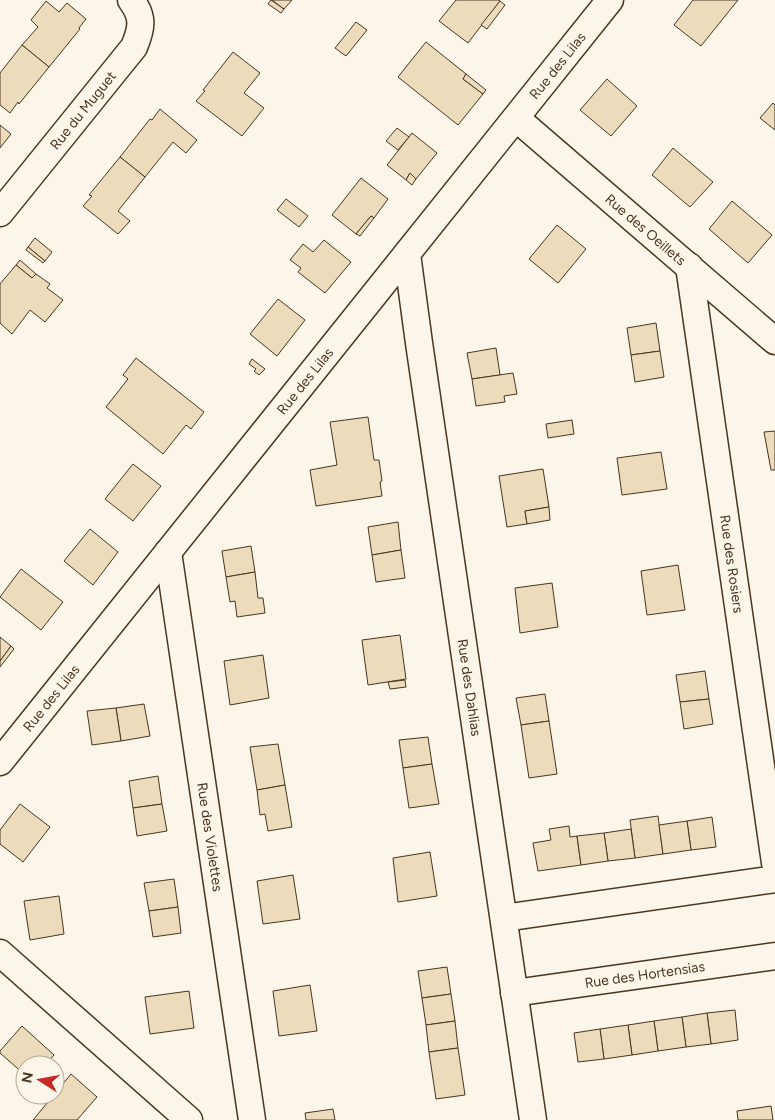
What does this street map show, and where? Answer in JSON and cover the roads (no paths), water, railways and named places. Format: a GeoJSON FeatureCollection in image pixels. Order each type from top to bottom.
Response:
{"type":"FeatureCollection","features":[{"type":"Feature","properties":{"kind":"street","name":"Rue du Muguet"},"geometry":{"type":"LineString","coordinates":[[0,213],[134,47],[141,27],[141,18],[131,0]]}},
{"type":"Feature","properties":{"kind":"street","name":"Rue des Lilas"},"geometry":{"type":"LineString","coordinates":[[0,762],[610,0]]}},
{"type":"Feature","properties":{"kind":"street","name":"Rue des Oeillets"},"geometry":{"type":"LineString","coordinates":[[516,118],[775,341]]}},
{"type":"Feature","properties":{"kind":"street","name":"Rue des Dahlias"},"geometry":{"type":"LineString","coordinates":[[407,254],[533,1120]]}},
{"type":"Feature","properties":{"kind":"street","name":"Rue des Rosiers"},"geometry":{"type":"LineString","coordinates":[[689,266],[775,864]]}},
{"type":"Feature","properties":{"kind":"street","name":"Rue des Violettes"},"geometry":{"type":"LineString","coordinates":[[168,552],[252,1120]]}},
{"type":"Feature","properties":{"kind":"street"},"geometry":{"type":"LineString","coordinates":[[504,918],[775,879]]}},
{"type":"Feature","properties":{"kind":"street"},"geometry":{"type":"LineString","coordinates":[[0,953],[190,1120]]}},
{"type":"Feature","properties":{"kind":"street","name":"Rue des Hortensias"},"geometry":{"type":"LineString","coordinates":[[514,993],[775,956]]}}]}
